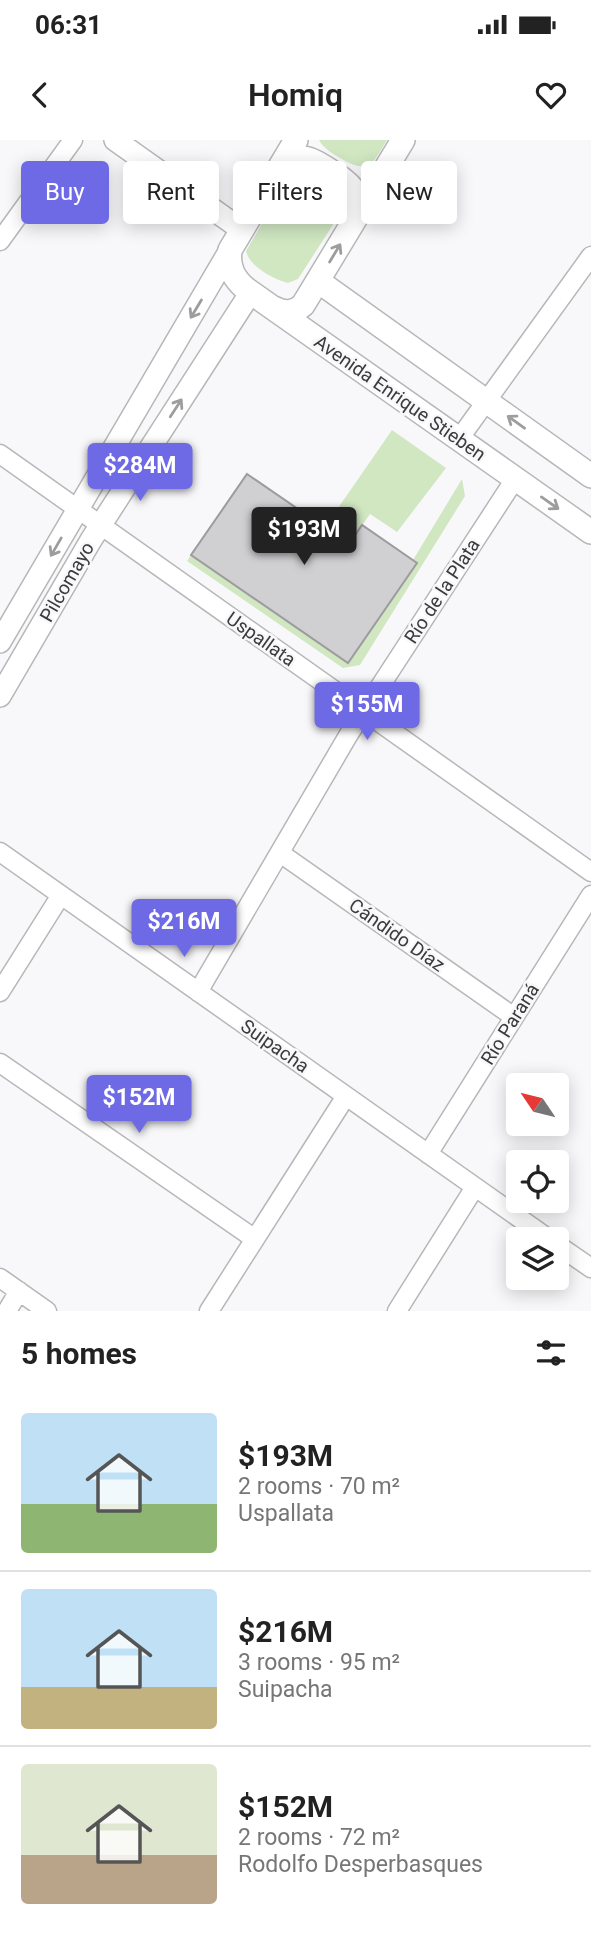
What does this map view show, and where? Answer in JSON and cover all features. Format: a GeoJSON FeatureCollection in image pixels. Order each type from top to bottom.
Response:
{"type":"FeatureCollection","features":[{"type":"Feature","properties":{"kind":"main road"},"geometry":{"type":"LineString","coordinates":[[284,161],[296,140]]}},
{"type":"Feature","properties":{"kind":"main road"},"geometry":{"type":"LineString","coordinates":[[274,309],[295,311],[303,305],[403,140]]}},
{"type":"Feature","properties":{"kind":"main road"},"geometry":{"type":"LineString","coordinates":[[289,161],[304,158],[315,161]]}},
{"type":"Feature","properties":{"kind":"main road"},"geometry":{"type":"LineString","coordinates":[[347,182],[352,186],[358,201],[354,222]]}},
{"type":"Feature","properties":{"kind":"main road"},"geometry":{"type":"LineString","coordinates":[[236,240],[246,224]]}},
{"type":"Feature","properties":{"kind":"main road","name":"Avenida Enrique Stieben"},"geometry":{"type":"LineString","coordinates":[[236,240],[230,261],[232,272],[251,292],[591,532]]}},
{"type":"Feature","properties":{"kind":"main road"},"geometry":{"type":"LineString","coordinates":[[318,281],[591,476]]}},
{"type":"Feature","properties":{"kind":"street"},"geometry":{"type":"LineString","coordinates":[[0,241],[73,140]]}},
{"type":"Feature","properties":{"kind":"street"},"geometry":{"type":"LineString","coordinates":[[115,140],[236,240]]}},
{"type":"Feature","properties":{"kind":"street","name":"Pilcomayo"},"geometry":{"type":"LineString","coordinates":[[0,642],[236,240]]}},
{"type":"Feature","properties":{"kind":"street"},"geometry":{"type":"LineString","coordinates":[[459,439],[591,256]]}},
{"type":"Feature","properties":{"kind":"street","name":"Pilcomayo"},"geometry":{"type":"LineString","coordinates":[[0,696],[100,526],[251,292]]}},
{"type":"Feature","properties":{"kind":"street","name":"Uspallata"},"geometry":{"type":"LineString","coordinates":[[0,454],[591,872]]}},
{"type":"Feature","properties":{"kind":"street","name":"Río de la Plata"},"geometry":{"type":"LineString","coordinates":[[198,992],[363,712],[515,479]]}},
{"type":"Feature","properties":{"kind":"street","name":"Suipacha"},"geometry":{"type":"LineString","coordinates":[[0,852],[532,1227]]}},
{"type":"Feature","properties":{"kind":"street","name":"Cándido Díaz"},"geometry":{"type":"LineString","coordinates":[[280,853],[514,1017]]}},
{"type":"Feature","properties":{"kind":"street"},"geometry":{"type":"LineString","coordinates":[[0,992],[61,895]]}},
{"type":"Feature","properties":{"kind":"street","name":"Río Paraná"},"geometry":{"type":"LineString","coordinates":[[428,1154],[591,895]]}},
{"type":"Feature","properties":{"kind":"street"},"geometry":{"type":"LineString","coordinates":[[0,1063],[255,1239]]}},
{"type":"Feature","properties":{"kind":"street"},"geometry":{"type":"LineString","coordinates":[[209,1311],[346,1096]]}},
{"type":"Feature","properties":{"kind":"street"},"geometry":{"type":"LineString","coordinates":[[397,1311],[475,1187]]}},
{"type":"Feature","properties":{"kind":"street"},"geometry":{"type":"LineString","coordinates":[[569,1253],[591,1268]]}},
{"type":"Feature","properties":{"kind":"street"},"geometry":{"type":"LineString","coordinates":[[0,1278],[47,1311]]}},
{"type":"Feature","properties":{"kind":"street"},"geometry":{"type":"LineString","coordinates":[[7,1311],[19,1291]]}},
{"type":"Feature","properties":{"kind":"green space"},"geometry":{"type":"Polygon","coordinates":[[[319,140],[387,140],[373,161],[361,161],[361,166],[340,158],[319,140]]]}},
{"type":"Feature","properties":{"kind":"green space"},"geometry":{"type":"Polygon","coordinates":[[[262,224],[334,224],[298,279],[288,283],[262,271],[248,257],[246,251],[262,224]]]}},
{"type":"Feature","properties":{"kind":"green space"},"geometry":{"type":"Polygon","coordinates":[[[392,430],[446,468],[397,532],[370,514],[349,544],[325,527],[392,430]]]}},
{"type":"Feature","properties":{"kind":"green space"},"geometry":{"type":"Polygon","coordinates":[[[462,479],[465,496],[360,665],[343,668],[187,561],[191,555],[348,663],[417,563],[413,560],[462,479]]]}},
{"type":"Feature","properties":{"kind":"building"},"geometry":{"type":"Polygon","coordinates":[[[247,474],[349,544],[362,525],[417,563],[348,663],[191,555],[247,474]]]}}]}
